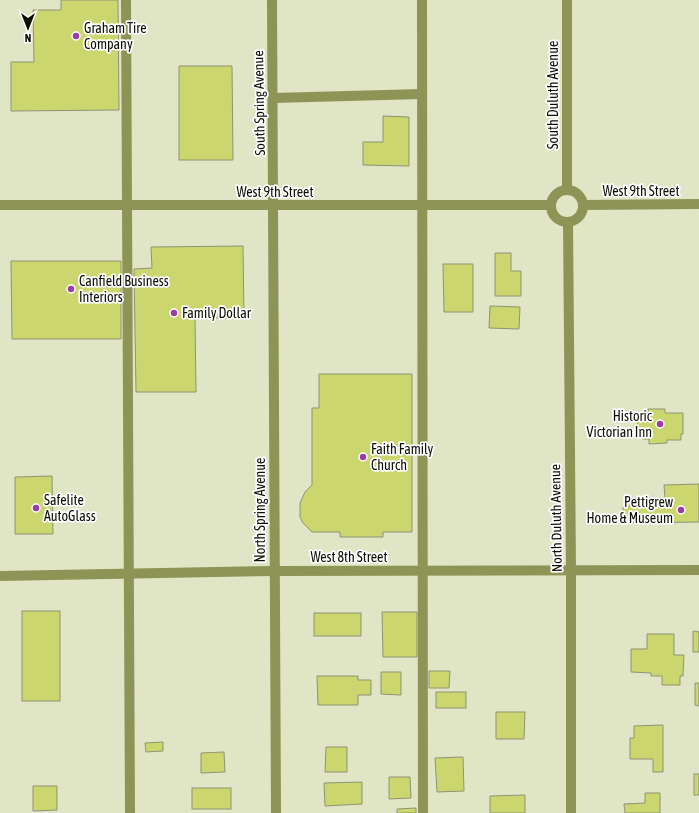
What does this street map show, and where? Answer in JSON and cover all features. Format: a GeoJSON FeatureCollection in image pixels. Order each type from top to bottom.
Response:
{"type":"FeatureCollection","features":[{"type":"Feature","properties":{"kind":"street"},"geometry":{"type":"LineString","coordinates":[[126,0],[130,813]]}},
{"type":"Feature","properties":{"kind":"street","name":"South Spring Avenue"},"geometry":{"type":"LineString","coordinates":[[272,0],[274,206]]}},
{"type":"Feature","properties":{"kind":"street"},"geometry":{"type":"LineString","coordinates":[[422,0],[423,813]]}},
{"type":"Feature","properties":{"kind":"street","name":"South Duluth Avenue"},"geometry":{"type":"LineString","coordinates":[[567,0],[567,190]]}},
{"type":"Feature","properties":{"kind":"street"},"geometry":{"type":"LineString","coordinates":[[273,98],[422,94]]}},
{"type":"Feature","properties":{"kind":"street"},"geometry":{"type":"LineString","coordinates":[[567,190],[558,192],[552,200],[551,205],[557,219],[568,222]]}},
{"type":"Feature","properties":{"kind":"street","name":"West 9th Street"},"geometry":{"type":"LineString","coordinates":[[567,190],[580,196],[583,205],[581,215],[577,219],[568,222]]}},
{"type":"Feature","properties":{"kind":"street","name":"West 9th Street"},"geometry":{"type":"LineString","coordinates":[[583,205],[699,204]]}},
{"type":"Feature","properties":{"kind":"street","name":"West 9th Street"},"geometry":{"type":"LineString","coordinates":[[0,205],[551,205]]}},
{"type":"Feature","properties":{"kind":"street","name":"North Spring Avenue"},"geometry":{"type":"LineString","coordinates":[[274,206],[274,571],[276,813]]}},
{"type":"Feature","properties":{"kind":"street","name":"North Duluth Avenue"},"geometry":{"type":"LineString","coordinates":[[568,222],[571,570],[571,813]]}},
{"type":"Feature","properties":{"kind":"street","name":"West 8th Street"},"geometry":{"type":"LineString","coordinates":[[0,576],[274,571],[699,570]]}},
{"type":"Feature","properties":{"kind":"building","name":"Graham Tire Company"},"geometry":{"type":"Polygon","coordinates":[[[61,0],[118,0],[119,110],[11,111],[11,62],[34,62],[33,10],[61,10],[61,0]]]}},
{"type":"Feature","properties":{"kind":"building"},"geometry":{"type":"Polygon","coordinates":[[[179,66],[232,66],[233,160],[179,160],[179,66]]]}},
{"type":"Feature","properties":{"kind":"building"},"geometry":{"type":"Polygon","coordinates":[[[383,116],[409,117],[409,166],[363,165],[363,142],[383,142],[383,116]]]}},
{"type":"Feature","properties":{"kind":"building"},"geometry":{"type":"Polygon","coordinates":[[[243,246],[244,318],[195,318],[196,392],[136,392],[134,269],[152,268],[151,247],[243,246]]]}},
{"type":"Feature","properties":{"kind":"building"},"geometry":{"type":"Polygon","coordinates":[[[495,253],[511,253],[511,271],[521,271],[521,296],[495,296],[495,253]]]}},
{"type":"Feature","properties":{"kind":"building"},"geometry":{"type":"Polygon","coordinates":[[[11,261],[121,261],[121,339],[12,339],[11,261]]]}},
{"type":"Feature","properties":{"kind":"building"},"geometry":{"type":"Polygon","coordinates":[[[443,264],[473,264],[473,312],[444,312],[443,264]]]}},
{"type":"Feature","properties":{"kind":"building"},"geometry":{"type":"Polygon","coordinates":[[[490,306],[520,307],[519,329],[489,328],[490,306]]]}},
{"type":"Feature","properties":{"kind":"building"},"geometry":{"type":"Polygon","coordinates":[[[319,374],[412,374],[412,532],[383,532],[383,537],[340,537],[340,532],[312,532],[303,523],[300,517],[300,503],[305,492],[312,485],[312,408],[319,408],[319,374]]]}},
{"type":"Feature","properties":{"kind":"building","name":"Historic Victorian Inn"},"geometry":{"type":"Polygon","coordinates":[[[648,409],[665,409],[665,413],[683,413],[683,434],[681,434],[681,440],[667,440],[667,443],[649,444],[649,439],[643,439],[643,436],[637,436],[637,414],[648,413],[648,409]]]}},
{"type":"Feature","properties":{"kind":"building"},"geometry":{"type":"Polygon","coordinates":[[[52,476],[53,534],[15,534],[15,477],[52,476]]]}},
{"type":"Feature","properties":{"kind":"building"},"geometry":{"type":"Polygon","coordinates":[[[699,484],[699,522],[631,523],[631,518],[623,518],[623,507],[630,506],[630,498],[665,498],[664,485],[699,484]]]}},
{"type":"Feature","properties":{"kind":"building"},"geometry":{"type":"Polygon","coordinates":[[[22,611],[60,611],[60,701],[22,701],[22,611]]]}},
{"type":"Feature","properties":{"kind":"building"},"geometry":{"type":"Polygon","coordinates":[[[382,612],[417,612],[417,657],[383,657],[382,612]]]}},
{"type":"Feature","properties":{"kind":"building"},"geometry":{"type":"Polygon","coordinates":[[[314,613],[361,613],[361,636],[314,636],[314,613]]]}},
{"type":"Feature","properties":{"kind":"building"},"geometry":{"type":"Polygon","coordinates":[[[693,631],[699,632],[699,652],[693,652],[693,631]]]}},
{"type":"Feature","properties":{"kind":"building"},"geometry":{"type":"Polygon","coordinates":[[[647,634],[674,634],[674,655],[684,655],[683,676],[680,676],[680,685],[662,685],[662,676],[651,676],[651,673],[631,672],[631,649],[647,649],[647,634]]]}},
{"type":"Feature","properties":{"kind":"building"},"geometry":{"type":"Polygon","coordinates":[[[429,671],[450,671],[449,688],[429,688],[429,671]]]}},
{"type":"Feature","properties":{"kind":"building"},"geometry":{"type":"Polygon","coordinates":[[[381,672],[401,672],[401,695],[381,694],[381,672]]]}},
{"type":"Feature","properties":{"kind":"building"},"geometry":{"type":"Polygon","coordinates":[[[317,676],[358,676],[358,680],[371,680],[371,695],[358,695],[358,705],[318,705],[317,676]]]}},
{"type":"Feature","properties":{"kind":"building"},"geometry":{"type":"Polygon","coordinates":[[[695,683],[699,683],[699,706],[695,705],[695,683]]]}},
{"type":"Feature","properties":{"kind":"building"},"geometry":{"type":"Polygon","coordinates":[[[436,692],[466,692],[466,708],[436,708],[436,692]]]}},
{"type":"Feature","properties":{"kind":"building"},"geometry":{"type":"Polygon","coordinates":[[[496,712],[525,712],[524,739],[496,739],[496,712]]]}},
{"type":"Feature","properties":{"kind":"building"},"geometry":{"type":"Polygon","coordinates":[[[663,725],[663,772],[653,772],[653,759],[630,759],[630,738],[634,738],[634,726],[663,725]]]}},
{"type":"Feature","properties":{"kind":"building"},"geometry":{"type":"Polygon","coordinates":[[[163,742],[163,751],[146,752],[145,743],[163,742]]]}},
{"type":"Feature","properties":{"kind":"building"},"geometry":{"type":"Polygon","coordinates":[[[326,747],[347,747],[347,772],[325,772],[326,747]]]}},
{"type":"Feature","properties":{"kind":"building"},"geometry":{"type":"Polygon","coordinates":[[[224,752],[225,772],[201,773],[201,753],[224,752]]]}},
{"type":"Feature","properties":{"kind":"building"},"geometry":{"type":"Polygon","coordinates":[[[463,757],[464,791],[437,792],[435,758],[463,757]]]}},
{"type":"Feature","properties":{"kind":"building"},"geometry":{"type":"Polygon","coordinates":[[[694,774],[699,774],[699,795],[694,795],[694,774]]]}},
{"type":"Feature","properties":{"kind":"building"},"geometry":{"type":"Polygon","coordinates":[[[389,777],[410,777],[411,798],[389,799],[389,777]]]}},
{"type":"Feature","properties":{"kind":"building"},"geometry":{"type":"Polygon","coordinates":[[[362,782],[362,804],[325,806],[324,783],[362,782]]]}},
{"type":"Feature","properties":{"kind":"building"},"geometry":{"type":"Polygon","coordinates":[[[33,786],[57,786],[57,810],[33,811],[33,786]]]}},
{"type":"Feature","properties":{"kind":"building"},"geometry":{"type":"Polygon","coordinates":[[[192,788],[231,788],[231,809],[192,809],[192,788]]]}},
{"type":"Feature","properties":{"kind":"building"},"geometry":{"type":"Polygon","coordinates":[[[645,793],[660,793],[660,813],[625,813],[624,804],[645,803],[645,793]]]}},
{"type":"Feature","properties":{"kind":"building"},"geometry":{"type":"Polygon","coordinates":[[[525,795],[525,813],[490,813],[490,796],[525,795]]]}},
{"type":"Feature","properties":{"kind":"building"},"geometry":{"type":"Polygon","coordinates":[[[416,808],[416,813],[397,813],[397,809],[416,808]]]}},
{"type":"Feature","properties":{"kind":"place","name":"Graham Tire Company"},"geometry":{"type":"Point","coordinates":[76,36]}},
{"type":"Feature","properties":{"kind":"place","name":"Canfield Business Interiors"},"geometry":{"type":"Point","coordinates":[71,289]}},
{"type":"Feature","properties":{"kind":"place","name":"Family Dollar"},"geometry":{"type":"Point","coordinates":[174,313]}},
{"type":"Feature","properties":{"kind":"place","name":"Historic Victorian Inn"},"geometry":{"type":"Point","coordinates":[660,424]}},
{"type":"Feature","properties":{"kind":"place","name":"Faith Family Church"},"geometry":{"type":"Point","coordinates":[363,457]}},
{"type":"Feature","properties":{"kind":"place","name":"Safelite AutoGlass"},"geometry":{"type":"Point","coordinates":[36,508]}},
{"type":"Feature","properties":{"kind":"place","name":"Pettigrew Home & Museum"},"geometry":{"type":"Point","coordinates":[681,510]}}]}
